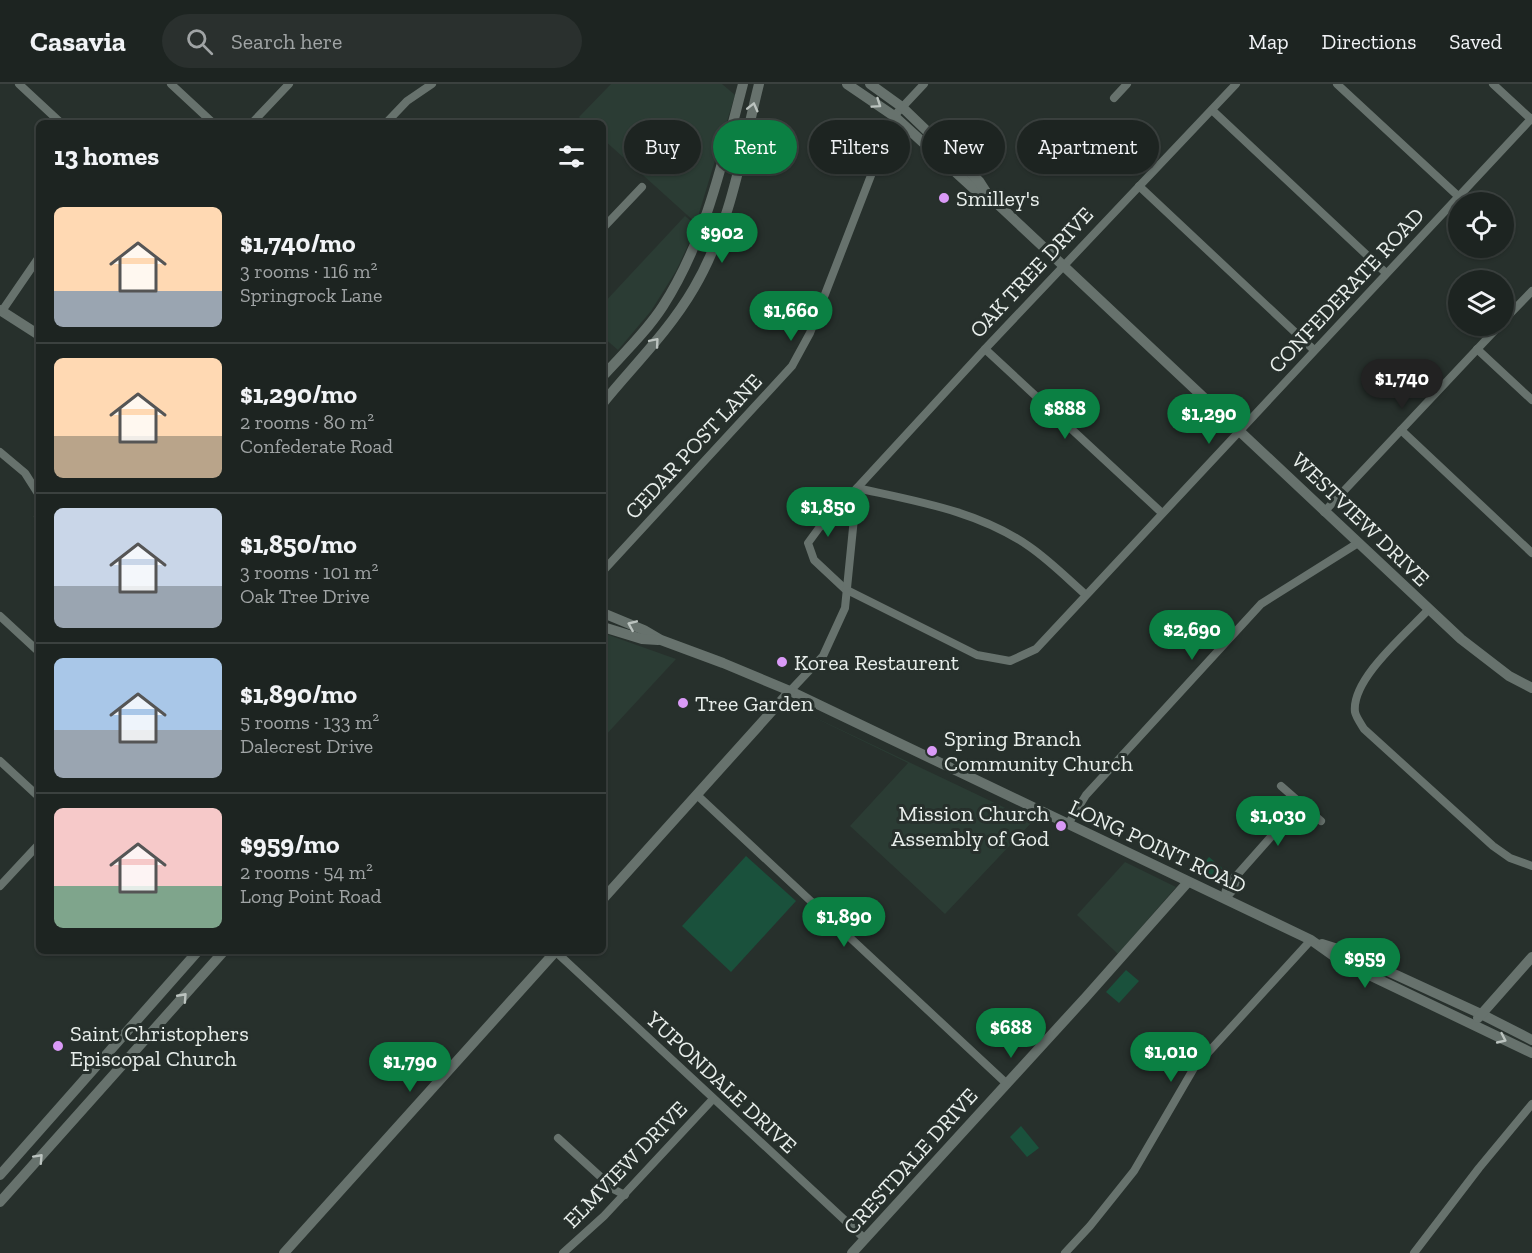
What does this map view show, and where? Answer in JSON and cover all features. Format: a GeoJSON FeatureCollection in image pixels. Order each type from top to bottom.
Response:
{"type":"FeatureCollection","features":[{"type":"Feature","properties":{"kind":"main road"},"geometry":{"type":"LineString","coordinates":[[734,120],[743,84]]}},
{"type":"Feature","properties":{"kind":"main road"},"geometry":{"type":"LineString","coordinates":[[750,120],[759,84]]}},
{"type":"Feature","properties":{"kind":"main road","name":"WESTVIEW DRIVE"},"geometry":{"type":"LineString","coordinates":[[870,84],[972,188],[988,195],[1240,430],[1428,610],[1509,676],[1532,688]]}},
{"type":"Feature","properties":{"kind":"main road","name":"WESTVIEW DRIVE"},"geometry":{"type":"LineString","coordinates":[[850,85],[898,112]]}},
{"type":"Feature","properties":{"kind":"main road"},"geometry":{"type":"LineString","coordinates":[[606,372],[661,309],[694,250],[719,174]]}},
{"type":"Feature","properties":{"kind":"main road"},"geometry":{"type":"LineString","coordinates":[[606,400],[675,318],[695,287],[710,256],[724,218],[736,174]]}},
{"type":"Feature","properties":{"kind":"main road"},"geometry":{"type":"LineString","coordinates":[[694,250],[710,256]]}},
{"type":"Feature","properties":{"kind":"main road"},"geometry":{"type":"LineString","coordinates":[[1,311],[36,333]]}},
{"type":"Feature","properties":{"kind":"main road"},"geometry":{"type":"LineString","coordinates":[[618,360],[630,372]]}},
{"type":"Feature","properties":{"kind":"main road","name":"LONG POINT ROAD"},"geometry":{"type":"LineString","coordinates":[[606,613],[661,640],[790,692],[1225,900],[1311,940],[1344,951],[1532,1040]]}},
{"type":"Feature","properties":{"kind":"main road","name":"LONG POINT ROAD"},"geometry":{"type":"LineString","coordinates":[[606,628],[642,639],[661,640]]}},
{"type":"Feature","properties":{"kind":"main road"},"geometry":{"type":"LineString","coordinates":[[606,896],[790,692]]}},
{"type":"Feature","properties":{"kind":"main road","name":"CRESTDALE DRIVE"},"geometry":{"type":"LineString","coordinates":[[852,1253],[1188,882]]}},
{"type":"Feature","properties":{"kind":"main road","name":"LONG POINT ROAD"},"geometry":{"type":"LineString","coordinates":[[1311,940],[1342,962],[1532,1053]]}},
{"type":"Feature","properties":{"kind":"main road"},"geometry":{"type":"LineString","coordinates":[[0,1174],[195,954]]}},
{"type":"Feature","properties":{"kind":"main road"},"geometry":{"type":"LineString","coordinates":[[1,1200],[221,954]]}},
{"type":"Feature","properties":{"kind":"main road"},"geometry":{"type":"LineString","coordinates":[[284,1253],[552,954]]}},
{"type":"Feature","properties":{"kind":"main road"},"geometry":{"type":"LineString","coordinates":[[1471,1025],[1532,957]]}},
{"type":"Feature","properties":{"kind":"main road"},"geometry":{"type":"LineString","coordinates":[[146,1010],[160,1023]]}},
{"type":"Feature","properties":{"kind":"main road"},"geometry":{"type":"LineString","coordinates":[[67,1099],[81,1112]]}},
{"type":"Feature","properties":{"kind":"street"},"geometry":{"type":"LineString","coordinates":[[19,84],[58,120]]}},
{"type":"Feature","properties":{"kind":"street"},"geometry":{"type":"LineString","coordinates":[[171,84],[210,120]]}},
{"type":"Feature","properties":{"kind":"street"},"geometry":{"type":"LineString","coordinates":[[255,120],[289,84]]}},
{"type":"Feature","properties":{"kind":"street"},"geometry":{"type":"LineString","coordinates":[[389,120],[407,101],[432,84]]}},
{"type":"Feature","properties":{"kind":"street","name":"CEDAR POST LANE"},"geometry":{"type":"LineString","coordinates":[[606,567],[792,366],[810,333],[898,112],[924,84]]}},
{"type":"Feature","properties":{"kind":"street"},"geometry":{"type":"LineString","coordinates":[[1114,98],[1127,84]]}},
{"type":"Feature","properties":{"kind":"street","name":"OAK TREE DRIVE"},"geometry":{"type":"LineString","coordinates":[[845,588],[814,560],[808,543],[819,528],[1236,84]]}},
{"type":"Feature","properties":{"kind":"street"},"geometry":{"type":"LineString","coordinates":[[1337,84],[1454,192]]}},
{"type":"Feature","properties":{"kind":"street"},"geometry":{"type":"LineString","coordinates":[[1493,84],[1532,119]]}},
{"type":"Feature","properties":{"kind":"street"},"geometry":{"type":"LineString","coordinates":[[1212,110],[1386,273]]}},
{"type":"Feature","properties":{"kind":"street","name":"CONFEDERATE ROAD"},"geometry":{"type":"LineString","coordinates":[[1462,192],[1532,119]]}},
{"type":"Feature","properties":{"kind":"street"},"geometry":{"type":"LineString","coordinates":[[1139,186],[1314,350]]}},
{"type":"Feature","properties":{"kind":"street"},"geometry":{"type":"LineString","coordinates":[[606,225],[642,187]]}},
{"type":"Feature","properties":{"kind":"street","name":"CONFEDERATE ROAD"},"geometry":{"type":"LineString","coordinates":[[845,588],[977,655],[1010,661],[1036,649],[1448,207]]}},
{"type":"Feature","properties":{"kind":"street"},"geometry":{"type":"LineString","coordinates":[[1,311],[36,261]]}},
{"type":"Feature","properties":{"kind":"street"},"geometry":{"type":"LineString","coordinates":[[1514,310],[1532,291]]}},
{"type":"Feature","properties":{"kind":"street"},"geometry":{"type":"LineString","coordinates":[[1324,512],[1489,336]]}},
{"type":"Feature","properties":{"kind":"street"},"geometry":{"type":"LineString","coordinates":[[985,349],[1162,513]]}},
{"type":"Feature","properties":{"kind":"street"},"geometry":{"type":"LineString","coordinates":[[1477,349],[1532,400]]}},
{"type":"Feature","properties":{"kind":"street"},"geometry":{"type":"LineString","coordinates":[[1401,430],[1532,553]]}},
{"type":"Feature","properties":{"kind":"street"},"geometry":{"type":"LineString","coordinates":[[0,452],[25,473],[36,490]]}},
{"type":"Feature","properties":{"kind":"street"},"geometry":{"type":"LineString","coordinates":[[790,692],[823,656],[845,608],[845,588],[857,488],[923,502],[982,520],[1030,547],[1086,595]]}},
{"type":"Feature","properties":{"kind":"street"},"geometry":{"type":"LineString","coordinates":[[1068,824],[1086,795],[1261,604],[1358,543]]}},
{"type":"Feature","properties":{"kind":"street"},"geometry":{"type":"LineString","coordinates":[[1428,610],[1365,677],[1356,694],[1355,713],[1364,729],[1493,846],[1510,858],[1532,866]]}},
{"type":"Feature","properties":{"kind":"street"},"geometry":{"type":"LineString","coordinates":[[0,616],[36,649]]}},
{"type":"Feature","properties":{"kind":"street"},"geometry":{"type":"LineString","coordinates":[[0,761],[36,794]]}},
{"type":"Feature","properties":{"kind":"street"},"geometry":{"type":"LineString","coordinates":[[1281,786],[1321,821]]}},
{"type":"Feature","properties":{"kind":"street"},"geometry":{"type":"LineString","coordinates":[[697,795],[1007,1084]]}},
{"type":"Feature","properties":{"kind":"street"},"geometry":{"type":"LineString","coordinates":[[1225,900],[1225,889],[1230,879],[1238,874],[1300,804]]}},
{"type":"Feature","properties":{"kind":"street"},"geometry":{"type":"LineString","coordinates":[[0,886],[36,847]]}},
{"type":"Feature","properties":{"kind":"street"},"geometry":{"type":"LineString","coordinates":[[1065,1253],[1134,1171],[1194,1068],[1311,940]]}},
{"type":"Feature","properties":{"kind":"street","name":"YUPONDALE DRIVE"},"geometry":{"type":"LineString","coordinates":[[558,954],[865,1239]]}},
{"type":"Feature","properties":{"kind":"street","name":"ELMVIEW DRIVE"},"geometry":{"type":"LineString","coordinates":[[563,1253],[625,1195],[713,1099]]}},
{"type":"Feature","properties":{"kind":"street"},"geometry":{"type":"LineString","coordinates":[[1414,1253],[1479,1168],[1532,1104]]}},
{"type":"Feature","properties":{"kind":"street"},"geometry":{"type":"LineString","coordinates":[[558,1137],[615,1190],[625,1195]]}},
{"type":"Feature","properties":{"kind":"shaded area"},"geometry":{"type":"Polygon","coordinates":[[[611,84],[722,84],[735,95],[727,120],[713,120],[713,167],[696,223],[642,174],[701,174],[701,120],[624,120],[624,158],[606,142],[606,120],[582,120],[579,117],[611,84]]]}},
{"type":"Feature","properties":{"kind":"shaded area"},"geometry":{"type":"Polygon","coordinates":[[[685,216],[697,226],[676,271],[651,311],[618,350],[606,340],[606,301],[685,216]]]}},
{"type":"Feature","properties":{"kind":"shaded area"},"geometry":{"type":"Polygon","coordinates":[[[606,634],[676,659],[606,735],[606,634]]]}},
{"type":"Feature","properties":{"kind":"shaded area"},"geometry":{"type":"Polygon","coordinates":[[[795,708],[1033,821],[945,914],[850,826],[908,763],[795,708]]]}},
{"type":"Feature","properties":{"kind":"shaded area"},"geometry":{"type":"Polygon","coordinates":[[[1125,862],[1176,887],[1118,954],[1077,915],[1125,862]]]}},
{"type":"Feature","properties":{"kind":"green space"},"geometry":{"type":"Polygon","coordinates":[[[746,856],[796,901],[731,972],[682,926],[746,856]]]}},
{"type":"Feature","properties":{"kind":"green space"},"geometry":{"type":"Polygon","coordinates":[[[1209,857],[1228,873],[1223,884],[1195,873],[1209,857]]]}},
{"type":"Feature","properties":{"kind":"green space"},"geometry":{"type":"Polygon","coordinates":[[[1126,970],[1139,981],[1119,1003],[1106,992],[1126,970]]]}},
{"type":"Feature","properties":{"kind":"green space"},"geometry":{"type":"Polygon","coordinates":[[[1021,1126],[1039,1148],[1027,1157],[1010,1137],[1021,1126]]]}},
{"type":"Feature","properties":{"kind":"place","name":"Smilley's"},"geometry":{"type":"Point","coordinates":[944,198]}},
{"type":"Feature","properties":{"kind":"place","name":"Korea Restaurent"},"geometry":{"type":"Point","coordinates":[782,662]}},
{"type":"Feature","properties":{"kind":"place","name":"Tree Garden"},"geometry":{"type":"Point","coordinates":[683,703]}},
{"type":"Feature","properties":{"kind":"place","name":"Spring Branch Community Church"},"geometry":{"type":"Point","coordinates":[932,751]}},
{"type":"Feature","properties":{"kind":"place","name":"Mission Church Assembly of God"},"geometry":{"type":"Point","coordinates":[1061,826]}},
{"type":"Feature","properties":{"kind":"place","name":"Saint Christophers Episcopal Church"},"geometry":{"type":"Point","coordinates":[58,1046]}}]}
